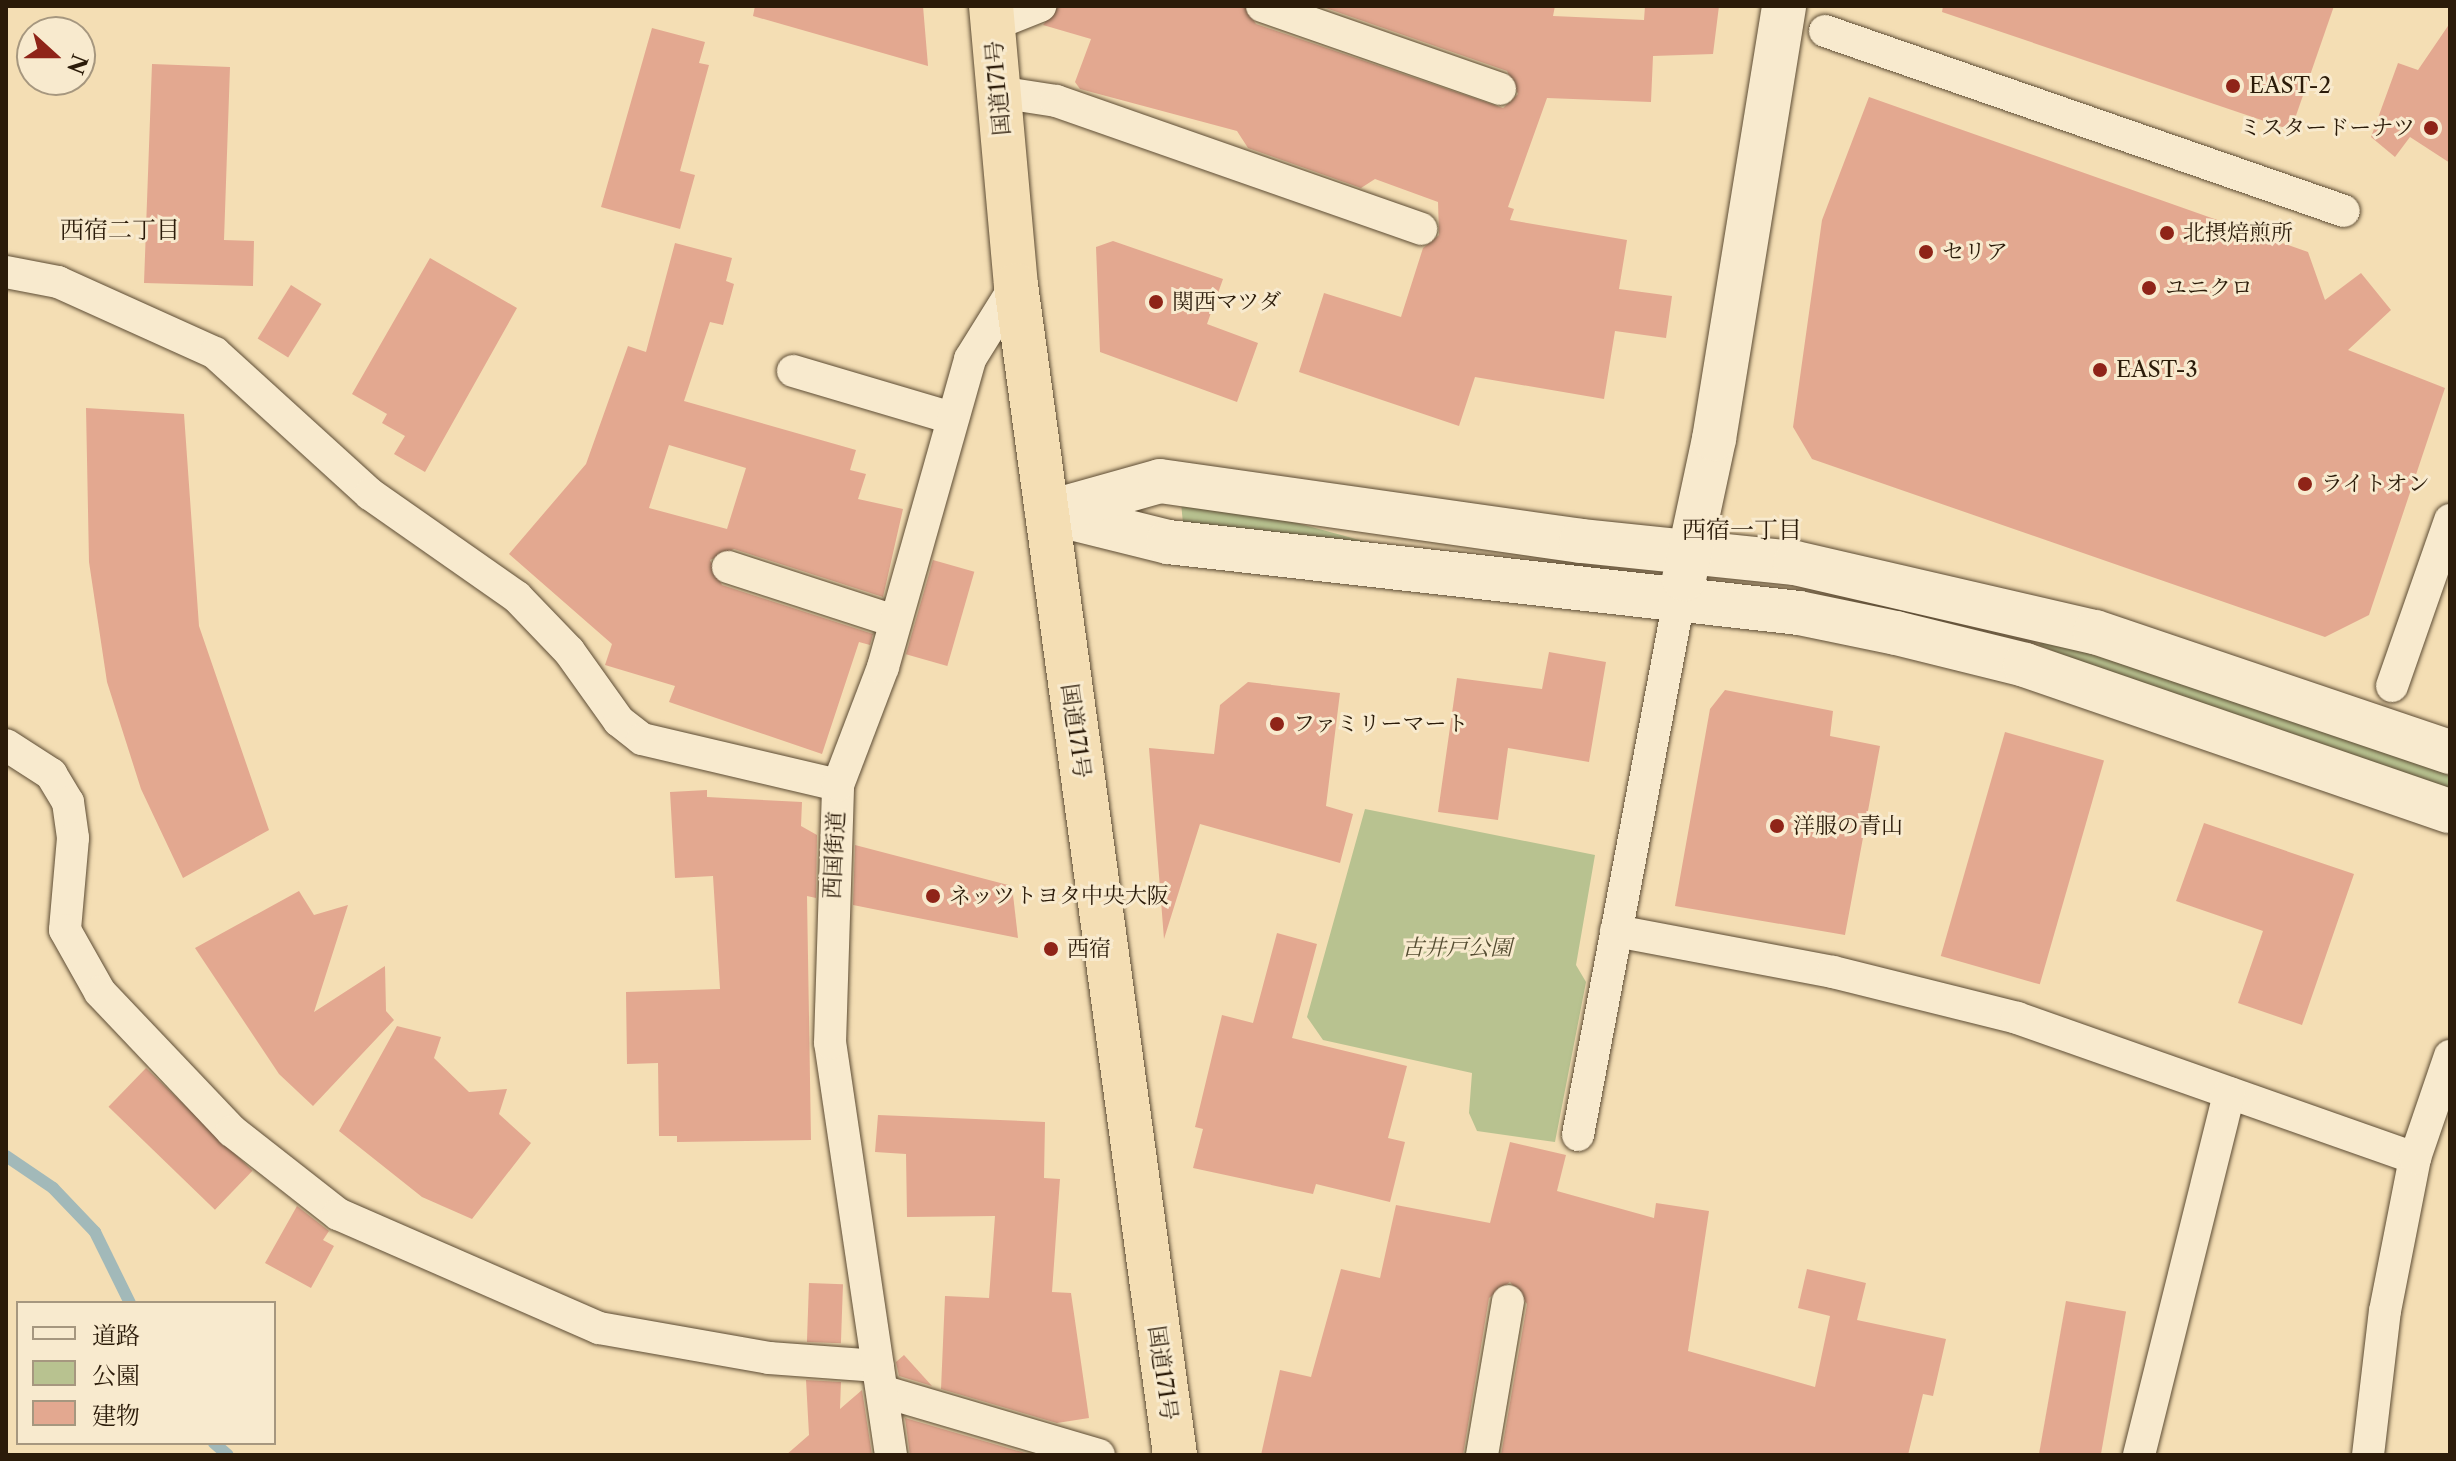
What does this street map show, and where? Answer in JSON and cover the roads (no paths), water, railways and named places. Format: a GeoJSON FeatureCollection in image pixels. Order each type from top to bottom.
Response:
{"type":"FeatureCollection","features":[{"type":"Feature","properties":{"kind":"highway","name":"国道171号"},"geometry":{"type":"LineString","coordinates":[[991,16],[1016,285],[1175,1455]]}},
{"type":"Feature","properties":{"kind":"street"},"geometry":{"type":"LineString","coordinates":[[991,16],[1040,6]]}},
{"type":"Feature","properties":{"kind":"street"},"geometry":{"type":"LineString","coordinates":[[1262,6],[1500,89]]}},
{"type":"Feature","properties":{"kind":"street"},"geometry":{"type":"LineString","coordinates":[[1578,1135],[1690,552],[1784,6]]}},
{"type":"Feature","properties":{"kind":"street"},"geometry":{"type":"LineString","coordinates":[[1825,31],[2344,211]]}},
{"type":"Feature","properties":{"kind":"street"},"geometry":{"type":"LineString","coordinates":[[998,92],[1056,101],[1421,229]]}},
{"type":"Feature","properties":{"kind":"street"},"geometry":{"type":"LineString","coordinates":[[6,272],[58,282],[215,353],[370,494],[517,597],[569,651],[619,721],[642,739],[838,785]]}},
{"type":"Feature","properties":{"kind":"street","name":"西国街道"},"geometry":{"type":"LineString","coordinates":[[891,1455],[830,1043],[838,785],[883,667],[891,620],[970,359],[1016,285]]}},
{"type":"Feature","properties":{"kind":"street"},"geometry":{"type":"LineString","coordinates":[[793,371],[952,418]]}},
{"type":"Feature","properties":{"kind":"street"},"geometry":{"type":"LineString","coordinates":[[1047,512],[1160,481],[1874,578],[2095,632],[2450,752]]}},
{"type":"Feature","properties":{"kind":"street"},"geometry":{"type":"LineString","coordinates":[[1047,512],[1168,542],[1799,613],[1990,655],[2450,811]]}},
{"type":"Feature","properties":{"kind":"street"},"geometry":{"type":"LineString","coordinates":[[2392,686],[2450,520]]}},
{"type":"Feature","properties":{"kind":"street"},"geometry":{"type":"LineString","coordinates":[[728,567],[891,620]]}},
{"type":"Feature","properties":{"kind":"street"},"geometry":{"type":"LineString","coordinates":[[6,745],[51,774],[68,802],[73,838],[65,930],[100,992],[232,1131],[338,1214],[599,1328],[881,1379],[1099,1455]]}},
{"type":"Feature","properties":{"kind":"street"},"geometry":{"type":"LineString","coordinates":[[1616,931],[1833,972],[2017,1018],[2415,1158]]}},
{"type":"Feature","properties":{"kind":"street"},"geometry":{"type":"LineString","coordinates":[[2368,1455],[2415,1158],[2450,1056]]}},
{"type":"Feature","properties":{"kind":"street"},"geometry":{"type":"LineString","coordinates":[[2139,1455],[2229,1093]]}},
{"type":"Feature","properties":{"kind":"street"},"geometry":{"type":"LineString","coordinates":[[1482,1455],[1508,1301]]}},
{"type":"Feature","properties":{"kind":"waterway"},"geometry":{"type":"LineString","coordinates":[[6,1156],[53,1188],[95,1232],[129,1301]]}},
{"type":"Feature","properties":{"kind":"waterway"},"geometry":{"type":"LineString","coordinates":[[216,1445],[228,1455]]}},
{"type":"Feature","properties":{"kind":"place","name":"EAST-2"},"geometry":{"type":"Point","coordinates":[2233,86]}},
{"type":"Feature","properties":{"kind":"place","name":"ミスタードーナツ"},"geometry":{"type":"Point","coordinates":[2431,128]}},
{"type":"Feature","properties":{"kind":"place","name":"北摂焙煎所"},"geometry":{"type":"Point","coordinates":[2167,233]}},
{"type":"Feature","properties":{"kind":"place","name":"セリア"},"geometry":{"type":"Point","coordinates":[1926,252]}},
{"type":"Feature","properties":{"kind":"place","name":"ユニクロ"},"geometry":{"type":"Point","coordinates":[2149,288]}},
{"type":"Feature","properties":{"kind":"place","name":"関西マツダ"},"geometry":{"type":"Point","coordinates":[1156,302]}},
{"type":"Feature","properties":{"kind":"place","name":"EAST-3"},"geometry":{"type":"Point","coordinates":[2100,370]}},
{"type":"Feature","properties":{"kind":"place","name":"ライトオン"},"geometry":{"type":"Point","coordinates":[2305,484]}},
{"type":"Feature","properties":{"kind":"place","name":"ファミリーマート"},"geometry":{"type":"Point","coordinates":[1277,724]}},
{"type":"Feature","properties":{"kind":"place","name":"洋服の青山"},"geometry":{"type":"Point","coordinates":[1777,826]}},
{"type":"Feature","properties":{"kind":"place","name":"ネッツトヨタ中央大阪"},"geometry":{"type":"Point","coordinates":[933,896]}},
{"type":"Feature","properties":{"kind":"place","name":"西宿"},"geometry":{"type":"Point","coordinates":[1051,949]}},
{"type":"Feature","properties":{"kind":"district","name":"西宿二丁目"},"geometry":{"type":"Point","coordinates":[120,230]}},
{"type":"Feature","properties":{"kind":"district","name":"西宿一丁目"},"geometry":{"type":"Point","coordinates":[1742,530]}},
{"type":"Feature","properties":{"kind":"park label","name":"古井戸公園"},"geometry":{"type":"Point","coordinates":[1457,948]}}]}
